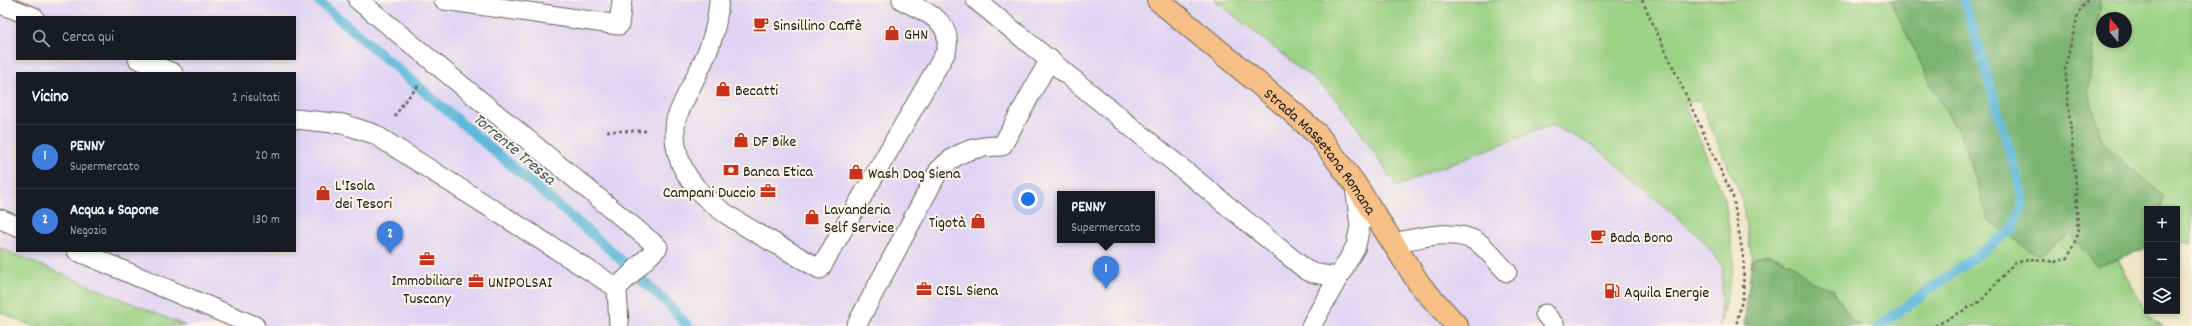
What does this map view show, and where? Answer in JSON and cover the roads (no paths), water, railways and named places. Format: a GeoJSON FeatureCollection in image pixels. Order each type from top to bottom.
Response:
{"type":"FeatureCollection","features":[{"type":"Feature","properties":{"kind":"main road","name":"Strada Massetana Romana"},"geometry":{"type":"LineString","coordinates":[[1158,0],[1306,122],[1326,144],[1355,184],[1420,285],[1457,326]]}},
{"type":"Feature","properties":{"kind":"lane"},"geometry":{"type":"LineString","coordinates":[[358,0],[658,247],[617,288],[619,326]]}},
{"type":"Feature","properties":{"kind":"lane"},"geometry":{"type":"LineString","coordinates":[[444,0],[619,25],[622,0]]}},
{"type":"Feature","properties":{"kind":"lane"},"geometry":{"type":"LineString","coordinates":[[719,0],[718,19],[713,42],[676,119],[674,132],[676,150],[680,164],[692,183],[709,202],[728,216],[820,269],[946,52],[948,34],[940,22],[902,0]]}},
{"type":"Feature","properties":{"kind":"lane"},"geometry":{"type":"LineString","coordinates":[[976,0],[1306,270],[1337,278]]}},
{"type":"Feature","properties":{"kind":"lane"},"geometry":{"type":"LineString","coordinates":[[0,4],[31,16]]}},
{"type":"Feature","properties":{"kind":"lane"},"geometry":{"type":"LineString","coordinates":[[856,326],[939,170],[956,155],[967,150],[976,147],[1002,146],[1050,59]]}},
{"type":"Feature","properties":{"kind":"lane"},"geometry":{"type":"LineString","coordinates":[[140,60],[170,72]]}},
{"type":"Feature","properties":{"kind":"lane"},"geometry":{"type":"LineString","coordinates":[[296,119],[343,124],[374,134],[617,288]]}},
{"type":"Feature","properties":{"kind":"lane"},"geometry":{"type":"LineString","coordinates":[[1311,326],[1356,246],[1359,235],[1359,204],[1355,184]]}},
{"type":"Feature","properties":{"kind":"lane"},"geometry":{"type":"LineString","coordinates":[[0,219],[16,226]]}},
{"type":"Feature","properties":{"kind":"lane"},"geometry":{"type":"LineString","coordinates":[[1393,243],[1437,236],[1464,237],[1472,239],[1484,247],[1507,272]]}},
{"type":"Feature","properties":{"kind":"lane"},"geometry":{"type":"LineString","coordinates":[[79,252],[256,326]]}},
{"type":"Feature","properties":{"kind":"waterway","name":"Torrente Tressa"},"geometry":{"type":"LineString","coordinates":[[317,0],[609,249],[668,304],[688,326]]}},
{"type":"Feature","properties":{"kind":"waterway"},"geometry":{"type":"LineString","coordinates":[[1879,326],[2013,229],[2023,202],[2018,178],[1964,0]]}},
{"type":"Feature","properties":{"kind":"place","name":"Sinsillino Caffè"},"geometry":{"type":"Point","coordinates":[761,24]}},
{"type":"Feature","properties":{"kind":"place","name":"GHN"},"geometry":{"type":"Point","coordinates":[892,33]}},
{"type":"Feature","properties":{"kind":"place","name":"Becatti"},"geometry":{"type":"Point","coordinates":[723,89]}},
{"type":"Feature","properties":{"kind":"place","name":"DF Bike"},"geometry":{"type":"Point","coordinates":[741,140]}},
{"type":"Feature","properties":{"kind":"place","name":"Banca Etica"},"geometry":{"type":"Point","coordinates":[731,170]}},
{"type":"Feature","properties":{"kind":"place","name":"Wash Dog Siena"},"geometry":{"type":"Point","coordinates":[856,172]}},
{"type":"Feature","properties":{"kind":"place","name":"Campani Duccio"},"geometry":{"type":"Point","coordinates":[768,191]}},
{"type":"Feature","properties":{"kind":"place","name":"L'Isola dei Tesori"},"geometry":{"type":"Point","coordinates":[323,193]}},
{"type":"Feature","properties":{"kind":"place","name":"Lavanderia Self Service"},"geometry":{"type":"Point","coordinates":[812,217]}},
{"type":"Feature","properties":{"kind":"place","name":"Tigotà"},"geometry":{"type":"Point","coordinates":[978,221]}},
{"type":"Feature","properties":{"kind":"place","name":"Bada Bono"},"geometry":{"type":"Point","coordinates":[1598,236]}},
{"type":"Feature","properties":{"kind":"place","name":"Acqua & Sapone"},"geometry":{"type":"Point","coordinates":[390,254]}},
{"type":"Feature","properties":{"kind":"place","name":"Immobiliare Tuscany"},"geometry":{"type":"Point","coordinates":[427,259]}},
{"type":"Feature","properties":{"kind":"place","name":"UNIPOLSAI"},"geometry":{"type":"Point","coordinates":[476,281]}},
{"type":"Feature","properties":{"kind":"place","name":"CISL Siena"},"geometry":{"type":"Point","coordinates":[924,289]}},
{"type":"Feature","properties":{"kind":"place","name":"PENNY"},"geometry":{"type":"Point","coordinates":[1106,289]}},
{"type":"Feature","properties":{"kind":"place","name":"Aquila Energie"},"geometry":{"type":"Point","coordinates":[1612,291]}}]}
